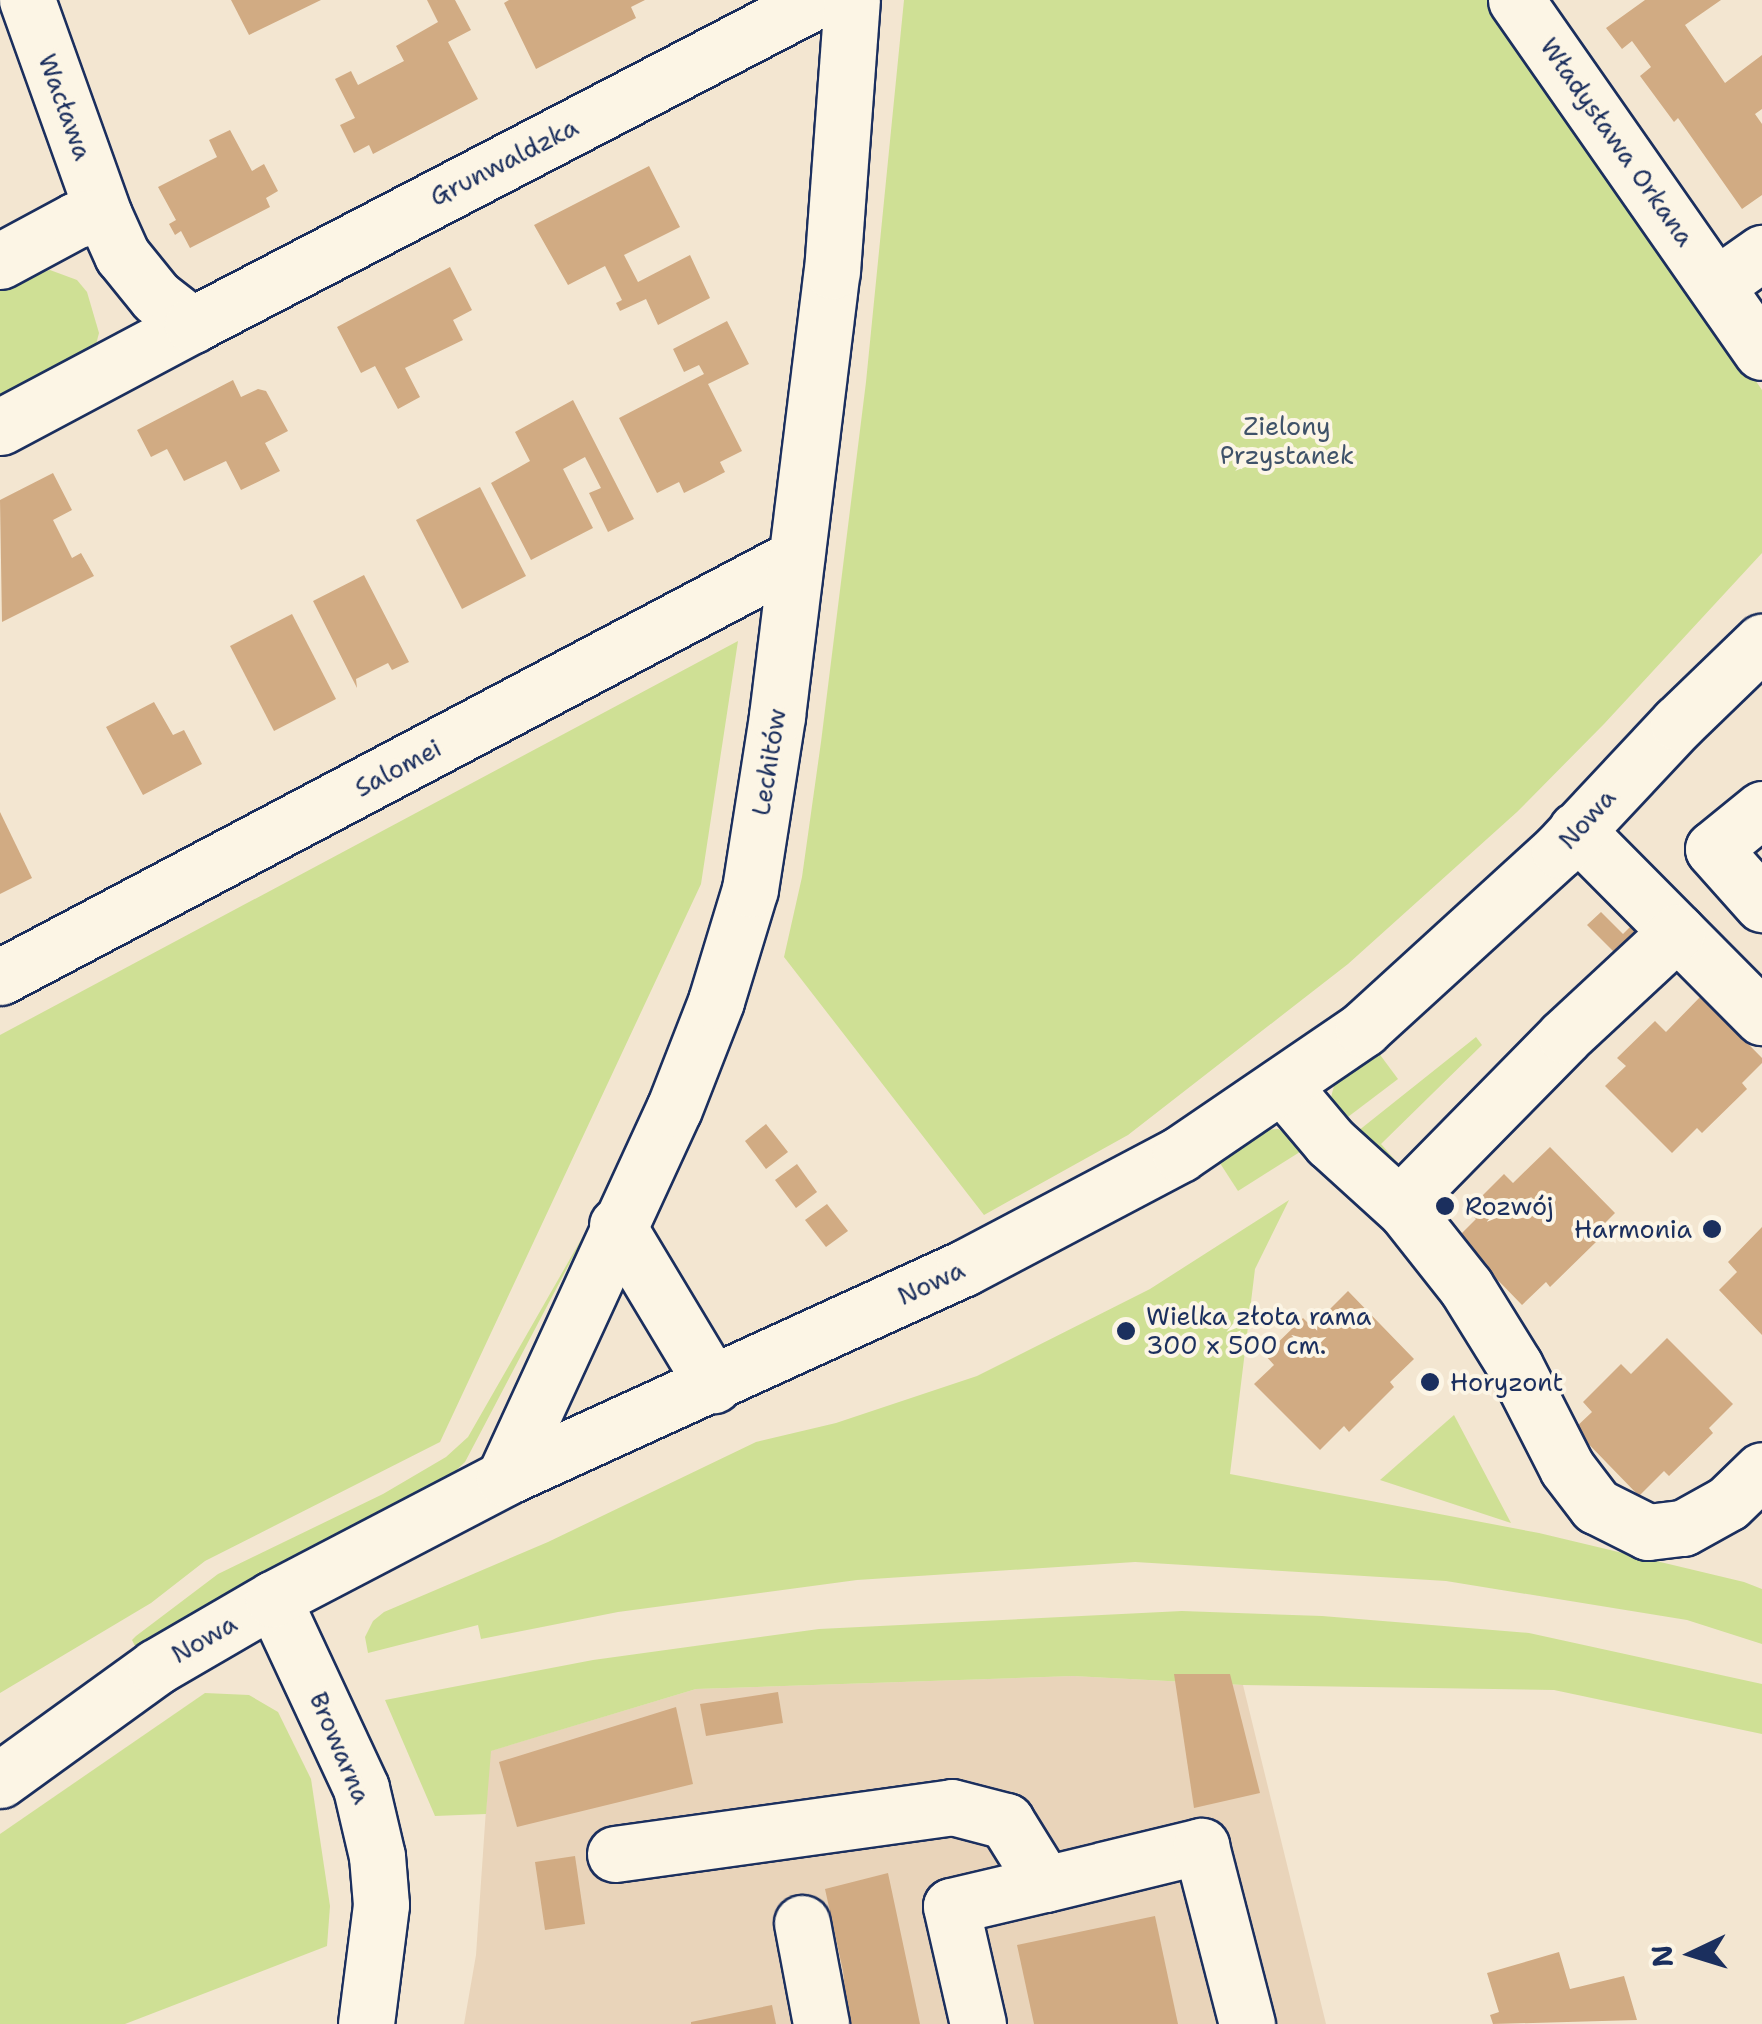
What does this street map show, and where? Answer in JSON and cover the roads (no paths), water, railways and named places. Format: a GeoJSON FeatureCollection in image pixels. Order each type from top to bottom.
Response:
{"type":"FeatureCollection","features":[{"type":"Feature","properties":{"kind":"street","name":"Wacława"},"geometry":{"type":"LineString","coordinates":[[27,0],[104,215]]}},
{"type":"Feature","properties":{"kind":"street","name":"Grunwaldzka"},"geometry":{"type":"LineString","coordinates":[[0,427],[817,0]]}},
{"type":"Feature","properties":{"kind":"street","name":"Lechitów"},"geometry":{"type":"LineString","coordinates":[[504,1478],[617,1225],[674,1109],[716,1002],[750,889],[832,271],[852,0]]}},
{"type":"Feature","properties":{"kind":"street","name":"Władysława Orkana"},"geometry":{"type":"LineString","coordinates":[[1516,0],[1762,352]]}},
{"type":"Feature","properties":{"kind":"street"},"geometry":{"type":"LineString","coordinates":[[0,261],[76,220],[104,215],[122,254],[156,297],[192,324]]}},
{"type":"Feature","properties":{"kind":"street"},"geometry":{"type":"LineString","coordinates":[[1718,284],[1762,253]]}},
{"type":"Feature","properties":{"kind":"street","name":"Salomei"},"geometry":{"type":"LineString","coordinates":[[0,978],[796,557]]}},
{"type":"Feature","properties":{"kind":"street","name":"Nowa"},"geometry":{"type":"LineString","coordinates":[[0,1780],[156,1667],[273,1599],[504,1478],[964,1268],[1180,1154],[1364,1029],[1490,917],[1762,642]]}},
{"type":"Feature","properties":{"kind":"street"},"geometry":{"type":"LineString","coordinates":[[1762,809],[1713,849],[1762,904]]}},
{"type":"Feature","properties":{"kind":"street"},"geometry":{"type":"LineString","coordinates":[[1576,830],[1762,1017]]}},
{"type":"Feature","properties":{"kind":"street"},"geometry":{"type":"LineString","coordinates":[[1400,1204],[1565,1036],[1677,932]]}},
{"type":"Feature","properties":{"kind":"street"},"geometry":{"type":"LineString","coordinates":[[1282,1085],[1330,1142],[1400,1204],[1466,1287],[1515,1366],[1567,1468],[1596,1506],[1648,1532],[1683,1528],[1728,1503],[1762,1470]]}},
{"type":"Feature","properties":{"kind":"street"},"geometry":{"type":"LineString","coordinates":[[617,1225],[713,1384]]}},
{"type":"Feature","properties":{"kind":"street","name":"Browarna"},"geometry":{"type":"LineString","coordinates":[[273,1599],[360,1788],[377,1856],[381,1905],[366,2024]]}},
{"type":"Feature","properties":{"kind":"street"},"geometry":{"type":"LineString","coordinates":[[615,1854],[952,1806],[1006,1821],[1044,1884]]}},
{"type":"Feature","properties":{"kind":"street"},"geometry":{"type":"LineString","coordinates":[[978,2024],[951,1906],[1201,1846],[1246,2024]]}},
{"type":"Feature","properties":{"kind":"street"},"geometry":{"type":"LineString","coordinates":[[802,1923],[821,2024]]}},
{"type":"Feature","properties":{"kind":"place","name":"Rozwój"},"geometry":{"type":"Point","coordinates":[1445,1206]}},
{"type":"Feature","properties":{"kind":"place","name":"Harmonia"},"geometry":{"type":"Point","coordinates":[1712,1229]}},
{"type":"Feature","properties":{"kind":"place","name":"Wielka złota rama 300 x 500 cm."},"geometry":{"type":"Point","coordinates":[1126,1331]}},
{"type":"Feature","properties":{"kind":"place","name":"Horyzont"},"geometry":{"type":"Point","coordinates":[1430,1382]}},
{"type":"Feature","properties":{"kind":"park label","name":"Zielony Przystanek"},"geometry":{"type":"Point","coordinates":[1287,442]}}]}
